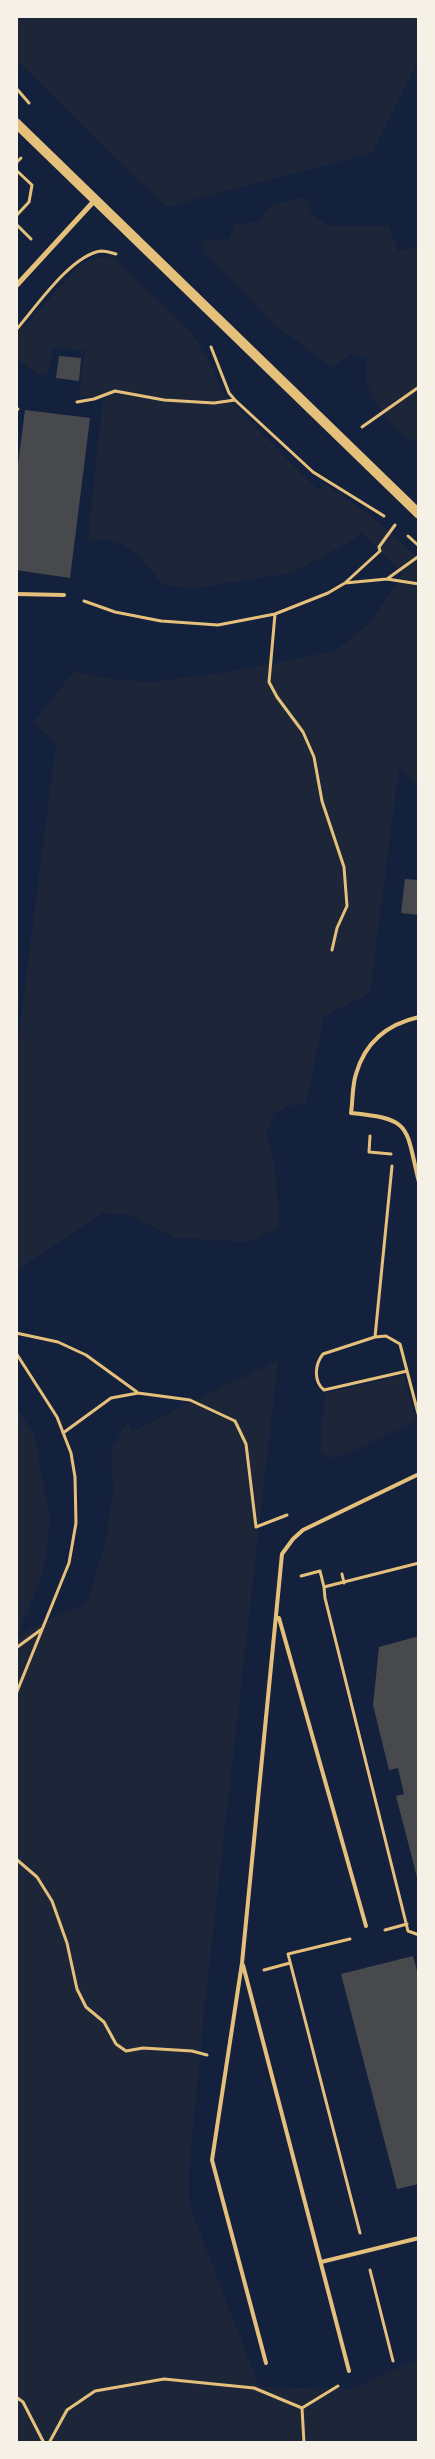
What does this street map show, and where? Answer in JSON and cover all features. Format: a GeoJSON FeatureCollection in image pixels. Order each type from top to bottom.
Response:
{"type":"FeatureCollection","features":[{"type":"Feature","properties":{"kind":"main road"},"geometry":{"type":"LineString","coordinates":[[16,123],[419,514]]}},
{"type":"Feature","properties":{"kind":"street"},"geometry":{"type":"LineString","coordinates":[[16,286],[95,200]]}},
{"type":"Feature","properties":{"kind":"lane"},"geometry":{"type":"LineString","coordinates":[[16,594],[64,595]]}},
{"type":"Feature","properties":{"kind":"lane"},"geometry":{"type":"LineString","coordinates":[[419,1017],[400,1021],[371,1043],[356,1074],[351,1113],[385,1116],[399,1122],[407,1134],[419,1182]]}},
{"type":"Feature","properties":{"kind":"lane"},"geometry":{"type":"LineString","coordinates":[[266,2363],[212,2160],[242,1963],[278,1614],[282,1554],[298,1535],[320,1522],[419,1474]]}},
{"type":"Feature","properties":{"kind":"lane"},"geometry":{"type":"LineString","coordinates":[[278,1614],[366,1926]]}},
{"type":"Feature","properties":{"kind":"lane"},"geometry":{"type":"LineString","coordinates":[[242,1963],[349,2371]]}},
{"type":"Feature","properties":{"kind":"lane"},"geometry":{"type":"LineString","coordinates":[[321,2262],[419,2238]]}},
{"type":"Feature","properties":{"kind":"path"},"geometry":{"type":"LineString","coordinates":[[16,170],[32,185],[29,202],[16,216]]}},
{"type":"Feature","properties":{"kind":"path"},"geometry":{"type":"LineString","coordinates":[[16,330],[66,273],[84,257],[102,251],[123,255]]}},
{"type":"Feature","properties":{"kind":"path"},"geometry":{"type":"LineString","coordinates":[[210,345],[229,393],[236,400],[314,472],[396,524],[419,546]]}},
{"type":"Feature","properties":{"kind":"path"},"geometry":{"type":"LineString","coordinates":[[362,428],[419,387]]}},
{"type":"Feature","properties":{"kind":"path"},"geometry":{"type":"LineString","coordinates":[[77,402],[94,399],[115,391],[164,400],[214,404],[236,400]]}},
{"type":"Feature","properties":{"kind":"path"},"geometry":{"type":"LineString","coordinates":[[64,595],[115,612],[161,621],[218,625],[275,614],[328,593],[345,583],[380,551],[379,547],[396,524]]}},
{"type":"Feature","properties":{"kind":"path"},"geometry":{"type":"LineString","coordinates":[[387,579],[419,556]]}},
{"type":"Feature","properties":{"kind":"path"},"geometry":{"type":"LineString","coordinates":[[345,583],[387,579],[419,584]]}},
{"type":"Feature","properties":{"kind":"path"},"geometry":{"type":"LineString","coordinates":[[275,614],[269,682],[277,697],[303,732],[314,757],[322,800],[344,867],[347,906],[337,928],[332,950]]}},
{"type":"Feature","properties":{"kind":"path"},"geometry":{"type":"LineString","coordinates":[[371,1114],[369,1152],[394,1155]]}},
{"type":"Feature","properties":{"kind":"path"},"geometry":{"type":"LineString","coordinates":[[375,1337],[392,1164]]}},
{"type":"Feature","properties":{"kind":"path"},"geometry":{"type":"LineString","coordinates":[[16,1332],[58,1342],[86,1355],[138,1393]]}},
{"type":"Feature","properties":{"kind":"path"},"geometry":{"type":"LineString","coordinates":[[407,1371],[324,1390],[319,1386],[316,1373],[319,1360],[323,1354],[375,1337],[386,1336],[400,1344],[419,1417]]}},
{"type":"Feature","properties":{"kind":"path"},"geometry":{"type":"LineString","coordinates":[[16,1353],[57,1417],[71,1453],[75,1477],[76,1523],[69,1563],[16,1694]]}},
{"type":"Feature","properties":{"kind":"path"},"geometry":{"type":"LineString","coordinates":[[63,1433],[111,1398],[138,1393],[190,1400],[235,1421],[246,1444],[256,1527],[296,1512],[320,1522]]}},
{"type":"Feature","properties":{"kind":"path"},"geometry":{"type":"LineString","coordinates":[[324,1587],[419,1563]]}},
{"type":"Feature","properties":{"kind":"path"},"geometry":{"type":"LineString","coordinates":[[280,1581],[320,1571],[325,1598],[406,1924],[408,1931],[419,1935]]}},
{"type":"Feature","properties":{"kind":"path"},"geometry":{"type":"LineString","coordinates":[[342,1574],[344,1583]]}},
{"type":"Feature","properties":{"kind":"path"},"geometry":{"type":"LineString","coordinates":[[16,1648],[43,1629]]}},
{"type":"Feature","properties":{"kind":"path"},"geometry":{"type":"LineString","coordinates":[[16,1859],[37,1877],[52,1901],[67,1943],[77,1989],[86,2007],[104,2022],[116,2044],[126,2050],[143,2048],[192,2051],[227,2061]]}},
{"type":"Feature","properties":{"kind":"path"},"geometry":{"type":"LineString","coordinates":[[378,1932],[406,1924]]}},
{"type":"Feature","properties":{"kind":"path"},"geometry":{"type":"LineString","coordinates":[[359,1936],[288,1954],[393,2361]]}},
{"type":"Feature","properties":{"kind":"path"},"geometry":{"type":"LineString","coordinates":[[245,1974],[290,1964]]}},
{"type":"Feature","properties":{"kind":"path"},"geometry":{"type":"LineString","coordinates":[[302,2408],[336,2389],[349,2371]]}},
{"type":"Feature","properties":{"kind":"path"},"geometry":{"type":"LineString","coordinates":[[49,2443],[67,2410],[94,2391],[164,2379],[254,2388],[302,2408]]}},
{"type":"Feature","properties":{"kind":"path"},"geometry":{"type":"LineString","coordinates":[[16,2397],[23,2402],[44,2443]]}},
{"type":"Feature","properties":{"kind":"path"},"geometry":{"type":"LineString","coordinates":[[302,2408],[304,2443]]}},
{"type":"Feature","properties":{"kind":"shaded area"},"geometry":{"type":"Polygon","coordinates":[[[16,16],[419,16],[419,59],[372,153],[166,207],[16,60],[16,16]]]}},
{"type":"Feature","properties":{"kind":"shaded area"},"geometry":{"type":"Polygon","coordinates":[[[304,197],[314,217],[331,226],[388,225],[399,252],[419,245],[419,442],[411,439],[394,427],[380,409],[367,382],[367,358],[352,354],[332,367],[276,326],[204,252],[204,241],[229,239],[235,224],[258,222],[272,205],[304,197]]]}},
{"type":"Feature","properties":{"kind":"shaded area"},"geometry":{"type":"Polygon","coordinates":[[[106,256],[117,260],[193,335],[210,363],[224,395],[319,491],[323,485],[326,485],[371,516],[419,559],[419,786],[399,767],[370,993],[324,1016],[306,1103],[291,1105],[274,1113],[266,1135],[274,1161],[280,1227],[249,1242],[176,1238],[126,1214],[103,1213],[16,1271],[16,1057],[56,743],[33,723],[74,671],[102,678],[149,682],[234,671],[335,651],[368,625],[403,573],[360,532],[355,539],[291,573],[195,588],[163,585],[138,554],[114,540],[88,540],[103,398],[79,396],[85,351],[53,346],[48,376],[38,374],[16,358],[16,335],[79,266],[90,260],[106,256]]]}},
{"type":"Feature","properties":{"kind":"shaded area"},"geometry":{"type":"Polygon","coordinates":[[[278,1360],[205,2002],[189,2168],[189,2204],[259,2387],[352,2389],[415,2360],[419,2354],[419,2443],[16,2443],[16,1406],[35,1436],[50,1521],[43,1573],[18,1635],[87,1602],[106,1541],[113,1491],[111,1450],[129,1419],[131,1432],[278,1360]]]}},
{"type":"Feature","properties":{"kind":"shaded area"},"geometry":{"type":"Polygon","coordinates":[[[404,1375],[416,1421],[335,1459],[320,1452],[325,1393],[404,1375]]]}},
{"type":"Feature","properties":{"kind":"building"},"geometry":{"type":"Polygon","coordinates":[[[59,356],[81,358],[79,381],[56,378],[59,356]]]}},
{"type":"Feature","properties":{"kind":"building"},"geometry":{"type":"Polygon","coordinates":[[[25,410],[90,418],[70,578],[16,570],[16,480],[25,410]]]}},
{"type":"Feature","properties":{"kind":"building"},"geometry":{"type":"Polygon","coordinates":[[[405,879],[419,880],[419,915],[401,913],[405,879]]]}},
{"type":"Feature","properties":{"kind":"building"},"geometry":{"type":"Polygon","coordinates":[[[419,1636],[418,1881],[396,1796],[404,1794],[398,1768],[389,1770],[373,1705],[379,1647],[419,1636]]]}},
{"type":"Feature","properties":{"kind":"building"},"geometry":{"type":"Polygon","coordinates":[[[413,1956],[419,1978],[419,2184],[397,2189],[341,1974],[413,1956]]]}}]}
